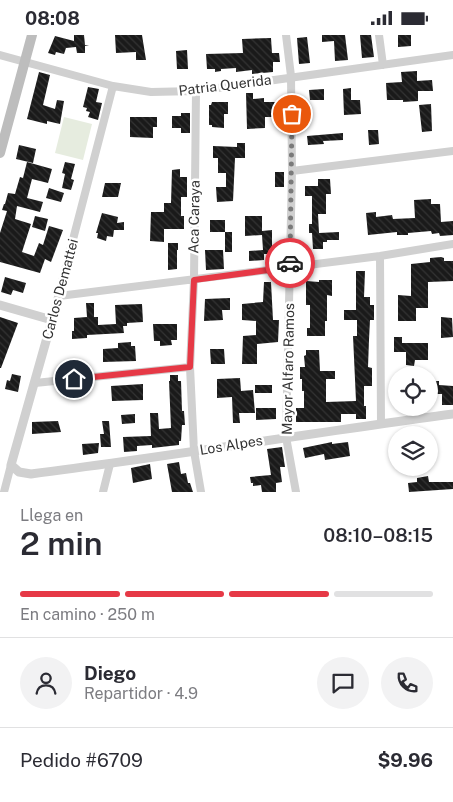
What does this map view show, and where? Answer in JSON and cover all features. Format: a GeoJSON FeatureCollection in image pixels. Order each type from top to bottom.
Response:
{"type":"FeatureCollection","features":[{"type":"Feature","properties":{"kind":"main road"},"geometry":{"type":"LineString","coordinates":[[0,153],[32,35]]}},
{"type":"Feature","properties":{"kind":"street","name":"Mayor Alfaro Ramos"},"geometry":{"type":"LineString","coordinates":[[286,35],[291,77],[292,171],[286,437],[296,492]]}},
{"type":"Feature","properties":{"kind":"street"},"geometry":{"type":"LineString","coordinates":[[380,35],[383,65]]}},
{"type":"Feature","properties":{"kind":"street","name":"Patria Querida"},"geometry":{"type":"LineString","coordinates":[[0,55],[113,86],[151,92],[196,91],[453,55]]}},
{"type":"Feature","properties":{"kind":"street","name":"Carlos Demattei"},"geometry":{"type":"LineString","coordinates":[[4,492],[59,296],[113,86]]}},
{"type":"Feature","properties":{"kind":"street","name":"Aca Caraya"},"geometry":{"type":"LineString","coordinates":[[196,91],[194,280],[190,367],[194,451],[201,492]]}},
{"type":"Feature","properties":{"kind":"street"},"geometry":{"type":"LineString","coordinates":[[292,171],[453,151]]}},
{"type":"Feature","properties":{"kind":"street"},"geometry":{"type":"LineString","coordinates":[[59,296],[380,256],[453,244]]}},
{"type":"Feature","properties":{"kind":"street"},"geometry":{"type":"LineString","coordinates":[[380,256],[381,424]]}},
{"type":"Feature","properties":{"kind":"street"},"geometry":{"type":"LineString","coordinates":[[0,305],[52,320]]}},
{"type":"Feature","properties":{"kind":"street"},"geometry":{"type":"LineString","coordinates":[[35,383],[190,367]]}},
{"type":"Feature","properties":{"kind":"street","name":"Los Alpes"},"geometry":{"type":"LineString","coordinates":[[11,465],[19,472],[31,474],[453,414]]}},
{"type":"Feature","properties":{"kind":"street"},"geometry":{"type":"LineString","coordinates":[[103,492],[110,464]]}},
{"type":"Feature","properties":{"kind":"shaded area"},"geometry":{"type":"Polygon","coordinates":[[[64,117],[92,124],[83,160],[55,153],[64,117]]]}},
{"type":"Feature","properties":{"kind":"building"},"geometry":{"type":"Polygon","coordinates":[[[74,35],[84,35],[85,45],[89,46],[85,46],[85,53],[77,53],[76,47],[66,48],[64,54],[56,52],[55,55],[48,53],[55,36],[74,41],[74,35]]]}},
{"type":"Feature","properties":{"kind":"building"},"geometry":{"type":"Polygon","coordinates":[[[115,35],[142,35],[146,60],[136,60],[136,52],[116,53],[115,35]]]}},
{"type":"Feature","properties":{"kind":"building"},"geometry":{"type":"Polygon","coordinates":[[[322,35],[345,35],[348,60],[335,61],[334,41],[322,42],[322,35]]]}},
{"type":"Feature","properties":{"kind":"building"},"geometry":{"type":"Polygon","coordinates":[[[360,35],[371,35],[374,57],[362,58],[360,35]]]}},
{"type":"Feature","properties":{"kind":"building"},"geometry":{"type":"Polygon","coordinates":[[[398,35],[411,35],[411,46],[398,47],[398,35]]]}},
{"type":"Feature","properties":{"kind":"building"},"geometry":{"type":"Polygon","coordinates":[[[307,37],[310,63],[299,64],[297,38],[307,37]]]}},
{"type":"Feature","properties":{"kind":"building"},"geometry":{"type":"Polygon","coordinates":[[[271,38],[272,53],[279,53],[280,62],[273,62],[273,72],[252,74],[252,70],[236,72],[236,68],[221,69],[221,71],[215,72],[215,69],[207,69],[206,54],[243,53],[242,39],[271,38]]]}},
{"type":"Feature","properties":{"kind":"building"},"geometry":{"type":"Polygon","coordinates":[[[187,50],[188,69],[177,69],[176,51],[187,50]]]}},
{"type":"Feature","properties":{"kind":"building"},"geometry":{"type":"Polygon","coordinates":[[[417,71],[417,81],[432,80],[433,91],[418,91],[418,101],[387,100],[386,83],[402,82],[401,72],[417,71]]]}},
{"type":"Feature","properties":{"kind":"building"},"geometry":{"type":"Polygon","coordinates":[[[39,72],[50,75],[43,105],[55,109],[57,100],[64,101],[60,124],[47,121],[47,124],[27,119],[39,72]]]}},
{"type":"Feature","properties":{"kind":"building"},"geometry":{"type":"Polygon","coordinates":[[[88,87],[99,89],[96,102],[102,103],[98,120],[88,117],[90,112],[86,111],[87,108],[83,107],[88,87]]]}},
{"type":"Feature","properties":{"kind":"building"},"geometry":{"type":"Polygon","coordinates":[[[351,88],[351,100],[360,100],[361,114],[344,115],[343,89],[351,88]]]}},
{"type":"Feature","properties":{"kind":"building"},"geometry":{"type":"Polygon","coordinates":[[[324,89],[324,100],[310,100],[309,90],[324,89]]]}},
{"type":"Feature","properties":{"kind":"building"},"geometry":{"type":"Polygon","coordinates":[[[246,93],[253,93],[253,99],[264,98],[264,102],[277,102],[278,117],[265,117],[265,128],[247,129],[246,93]]]}},
{"type":"Feature","properties":{"kind":"building"},"geometry":{"type":"Polygon","coordinates":[[[212,102],[228,102],[228,114],[224,114],[224,128],[209,125],[209,105],[212,102]]]}},
{"type":"Feature","properties":{"kind":"building"},"geometry":{"type":"Polygon","coordinates":[[[431,104],[432,131],[422,132],[419,105],[431,104]]]}},
{"type":"Feature","properties":{"kind":"building"},"geometry":{"type":"Polygon","coordinates":[[[181,113],[190,113],[190,133],[181,133],[181,128],[172,128],[172,116],[181,116],[181,113]]]}},
{"type":"Feature","properties":{"kind":"building"},"geometry":{"type":"Polygon","coordinates":[[[130,117],[157,117],[157,127],[153,127],[153,138],[130,137],[130,117]]]}},
{"type":"Feature","properties":{"kind":"building"},"geometry":{"type":"Polygon","coordinates":[[[368,130],[378,130],[379,144],[369,145],[368,130]]]}},
{"type":"Feature","properties":{"kind":"building"},"geometry":{"type":"Polygon","coordinates":[[[343,133],[343,140],[323,141],[324,144],[308,145],[307,136],[343,133]]]}},
{"type":"Feature","properties":{"kind":"building"},"geometry":{"type":"Polygon","coordinates":[[[237,143],[245,143],[245,158],[235,158],[233,201],[217,202],[216,187],[226,187],[226,173],[218,173],[218,158],[213,158],[213,146],[237,147],[237,143]]]}},
{"type":"Feature","properties":{"kind":"building"},"geometry":{"type":"Polygon","coordinates":[[[19,145],[36,149],[33,163],[16,159],[19,145]]]}},
{"type":"Feature","properties":{"kind":"building"},"geometry":{"type":"Polygon","coordinates":[[[27,162],[52,169],[48,183],[32,179],[27,198],[43,202],[40,212],[17,206],[15,219],[31,224],[22,252],[34,256],[39,243],[43,245],[49,226],[63,230],[51,262],[45,259],[40,273],[0,262],[0,233],[7,211],[2,210],[8,193],[15,194],[20,177],[23,178],[27,162]]]}},
{"type":"Feature","properties":{"kind":"building"},"geometry":{"type":"Polygon","coordinates":[[[65,162],[75,164],[71,179],[74,180],[71,190],[62,188],[65,174],[62,173],[65,162]]]}},
{"type":"Feature","properties":{"kind":"building"},"geometry":{"type":"Polygon","coordinates":[[[180,169],[180,177],[187,177],[187,197],[181,197],[181,216],[184,216],[184,229],[164,229],[164,242],[150,241],[151,212],[164,212],[164,203],[171,203],[172,170],[180,169]]]}},
{"type":"Feature","properties":{"kind":"building"},"geometry":{"type":"Polygon","coordinates":[[[275,172],[284,172],[284,187],[275,187],[275,172]]]}},
{"type":"Feature","properties":{"kind":"building"},"geometry":{"type":"Polygon","coordinates":[[[318,179],[330,179],[331,194],[326,194],[326,214],[318,214],[319,233],[339,232],[339,240],[327,240],[327,242],[323,242],[323,249],[313,249],[312,233],[309,233],[309,224],[312,224],[312,196],[305,196],[305,186],[318,186],[318,179]]]}},
{"type":"Feature","properties":{"kind":"building"},"geometry":{"type":"Polygon","coordinates":[[[105,183],[121,183],[118,197],[102,197],[105,183]]]}},
{"type":"Feature","properties":{"kind":"building"},"geometry":{"type":"Polygon","coordinates":[[[49,188],[64,193],[61,202],[46,198],[49,188]]]}},
{"type":"Feature","properties":{"kind":"building"},"geometry":{"type":"Polygon","coordinates":[[[431,199],[431,204],[440,204],[441,222],[453,221],[453,235],[440,236],[439,233],[432,234],[431,231],[408,233],[408,235],[397,235],[397,232],[368,235],[366,213],[376,212],[376,217],[392,215],[393,219],[415,218],[414,200],[431,199]]]}},
{"type":"Feature","properties":{"kind":"building"},"geometry":{"type":"Polygon","coordinates":[[[102,213],[118,217],[117,223],[124,222],[124,230],[114,230],[113,237],[107,236],[106,241],[97,238],[98,233],[96,233],[102,213]]]}},
{"type":"Feature","properties":{"kind":"building"},"geometry":{"type":"Polygon","coordinates":[[[35,216],[48,219],[45,231],[32,227],[35,216]]]}},
{"type":"Feature","properties":{"kind":"building"},"geometry":{"type":"Polygon","coordinates":[[[245,216],[262,216],[262,231],[272,230],[272,254],[264,254],[264,260],[249,261],[249,251],[263,250],[262,235],[245,236],[245,216]]]}},
{"type":"Feature","properties":{"kind":"building"},"geometry":{"type":"Polygon","coordinates":[[[210,220],[225,220],[225,232],[210,232],[210,220]]]}},
{"type":"Feature","properties":{"kind":"building"},"geometry":{"type":"Polygon","coordinates":[[[225,232],[232,232],[232,252],[225,252],[225,232]]]}},
{"type":"Feature","properties":{"kind":"building"},"geometry":{"type":"Polygon","coordinates":[[[168,243],[178,243],[177,269],[168,270],[168,243]]]}},
{"type":"Feature","properties":{"kind":"building"},"geometry":{"type":"Polygon","coordinates":[[[205,250],[223,250],[224,269],[206,270],[205,250]]]}},
{"type":"Feature","properties":{"kind":"building"},"geometry":{"type":"Polygon","coordinates":[[[430,258],[444,258],[444,261],[453,261],[453,281],[428,282],[428,308],[416,308],[416,321],[398,321],[398,295],[411,296],[411,264],[430,262],[430,258]]]}},
{"type":"Feature","properties":{"kind":"building"},"geometry":{"type":"Polygon","coordinates":[[[356,271],[365,271],[364,297],[370,297],[370,305],[374,305],[374,320],[370,320],[368,367],[372,368],[372,386],[364,386],[366,419],[356,419],[356,414],[341,414],[341,422],[296,422],[296,408],[304,408],[304,391],[302,391],[302,379],[300,379],[300,367],[305,367],[304,356],[306,355],[306,350],[319,350],[320,371],[335,371],[335,379],[326,379],[326,402],[356,401],[353,336],[357,336],[357,320],[344,320],[344,310],[356,310],[356,271]]]}},
{"type":"Feature","properties":{"kind":"building"},"geometry":{"type":"Polygon","coordinates":[[[5,277],[26,283],[23,293],[13,290],[11,295],[1,292],[5,277]]]}},
{"type":"Feature","properties":{"kind":"building"},"geometry":{"type":"Polygon","coordinates":[[[319,280],[332,280],[332,296],[327,295],[325,336],[307,336],[307,328],[310,328],[310,305],[306,305],[306,281],[319,282],[319,280]]]}},
{"type":"Feature","properties":{"kind":"building"},"geometry":{"type":"Polygon","coordinates":[[[264,282],[271,282],[273,320],[279,320],[278,342],[257,344],[257,364],[242,364],[243,336],[256,335],[256,321],[242,320],[242,304],[263,302],[264,282]]]}},
{"type":"Feature","properties":{"kind":"building"},"geometry":{"type":"Polygon","coordinates":[[[230,298],[230,310],[222,310],[223,320],[204,321],[205,299],[230,298]]]}},
{"type":"Feature","properties":{"kind":"building"},"geometry":{"type":"Polygon","coordinates":[[[86,303],[94,303],[94,317],[98,317],[98,325],[116,324],[115,305],[142,304],[143,322],[127,323],[127,326],[123,326],[124,333],[87,335],[87,338],[72,339],[74,318],[87,317],[86,303]]]}},
{"type":"Feature","properties":{"kind":"building"},"geometry":{"type":"Polygon","coordinates":[[[0,317],[18,323],[1,368],[0,368],[0,317]]]}},
{"type":"Feature","properties":{"kind":"building"},"geometry":{"type":"Polygon","coordinates":[[[441,317],[452,318],[453,337],[441,338],[441,317]]]}},
{"type":"Feature","properties":{"kind":"building"},"geometry":{"type":"Polygon","coordinates":[[[153,324],[177,324],[177,340],[171,340],[172,345],[160,346],[160,341],[154,341],[153,324]]]}},
{"type":"Feature","properties":{"kind":"building"},"geometry":{"type":"Polygon","coordinates":[[[394,337],[402,337],[402,343],[428,343],[428,360],[415,360],[414,366],[406,365],[406,352],[394,352],[394,337]]]}},
{"type":"Feature","properties":{"kind":"building"},"geometry":{"type":"Polygon","coordinates":[[[131,342],[131,346],[135,346],[136,361],[103,362],[103,349],[118,348],[118,343],[131,342]]]}},
{"type":"Feature","properties":{"kind":"building"},"geometry":{"type":"Polygon","coordinates":[[[210,349],[224,349],[225,364],[211,364],[210,349]]]}},
{"type":"Feature","properties":{"kind":"building"},"geometry":{"type":"Polygon","coordinates":[[[12,374],[21,376],[18,392],[5,389],[7,380],[10,381],[12,374]]]}},
{"type":"Feature","properties":{"kind":"building"},"geometry":{"type":"Polygon","coordinates":[[[170,375],[178,375],[178,381],[181,381],[182,411],[184,411],[185,425],[182,425],[179,445],[152,448],[152,445],[137,446],[137,451],[124,452],[123,437],[151,436],[150,413],[158,413],[159,429],[171,428],[170,375]]]}},
{"type":"Feature","properties":{"kind":"building"},"geometry":{"type":"Polygon","coordinates":[[[240,378],[241,391],[253,390],[255,413],[239,413],[240,423],[233,423],[232,397],[217,398],[217,379],[240,378]]]}},
{"type":"Feature","properties":{"kind":"building"},"geometry":{"type":"Polygon","coordinates":[[[438,381],[439,385],[453,386],[453,405],[442,405],[442,394],[438,394],[438,381]]]}},
{"type":"Feature","properties":{"kind":"building"},"geometry":{"type":"Polygon","coordinates":[[[143,384],[143,400],[112,401],[111,386],[143,384]]]}},
{"type":"Feature","properties":{"kind":"building"},"geometry":{"type":"Polygon","coordinates":[[[255,385],[272,385],[272,393],[255,393],[255,385]]]}},
{"type":"Feature","properties":{"kind":"building"},"geometry":{"type":"Polygon","coordinates":[[[256,408],[276,408],[276,419],[256,420],[256,408]]]}},
{"type":"Feature","properties":{"kind":"building"},"geometry":{"type":"Polygon","coordinates":[[[135,414],[135,423],[122,424],[121,415],[135,414]]]}},
{"type":"Feature","properties":{"kind":"building"},"geometry":{"type":"Polygon","coordinates":[[[58,421],[61,432],[32,434],[32,422],[58,421]]]}},
{"type":"Feature","properties":{"kind":"building"},"geometry":{"type":"Polygon","coordinates":[[[102,421],[109,421],[111,447],[101,447],[100,434],[104,434],[102,421]]]}},
{"type":"Feature","properties":{"kind":"building"},"geometry":{"type":"Polygon","coordinates":[[[332,442],[332,444],[348,442],[350,456],[325,460],[324,454],[305,458],[303,448],[332,442]]]}},
{"type":"Feature","properties":{"kind":"building"},"geometry":{"type":"Polygon","coordinates":[[[99,443],[98,453],[83,455],[82,444],[99,443]]]}},
{"type":"Feature","properties":{"kind":"building"},"geometry":{"type":"Polygon","coordinates":[[[282,447],[285,467],[280,467],[282,482],[276,483],[276,492],[262,492],[261,485],[253,486],[250,477],[271,475],[267,449],[282,447]]]}},
{"type":"Feature","properties":{"kind":"building"},"geometry":{"type":"Polygon","coordinates":[[[179,462],[181,474],[186,473],[188,483],[190,483],[193,492],[172,492],[167,464],[179,462]]]}},
{"type":"Feature","properties":{"kind":"building"},"geometry":{"type":"Polygon","coordinates":[[[150,464],[152,479],[133,483],[131,468],[150,464]]]}},
{"type":"Feature","properties":{"kind":"building"},"geometry":{"type":"Polygon","coordinates":[[[428,476],[429,482],[453,482],[453,489],[409,492],[408,483],[417,482],[417,478],[428,476]]]}},
{"type":"Feature","properties":{"kind":"way so far"},"geometry":{"type":"LineString","coordinates":[[290,263],[292,114]]}},
{"type":"Feature","properties":{"kind":"route"},"geometry":{"type":"LineString","coordinates":[[74,379],[190,367],[194,280],[290,267],[290,263]]}}]}
